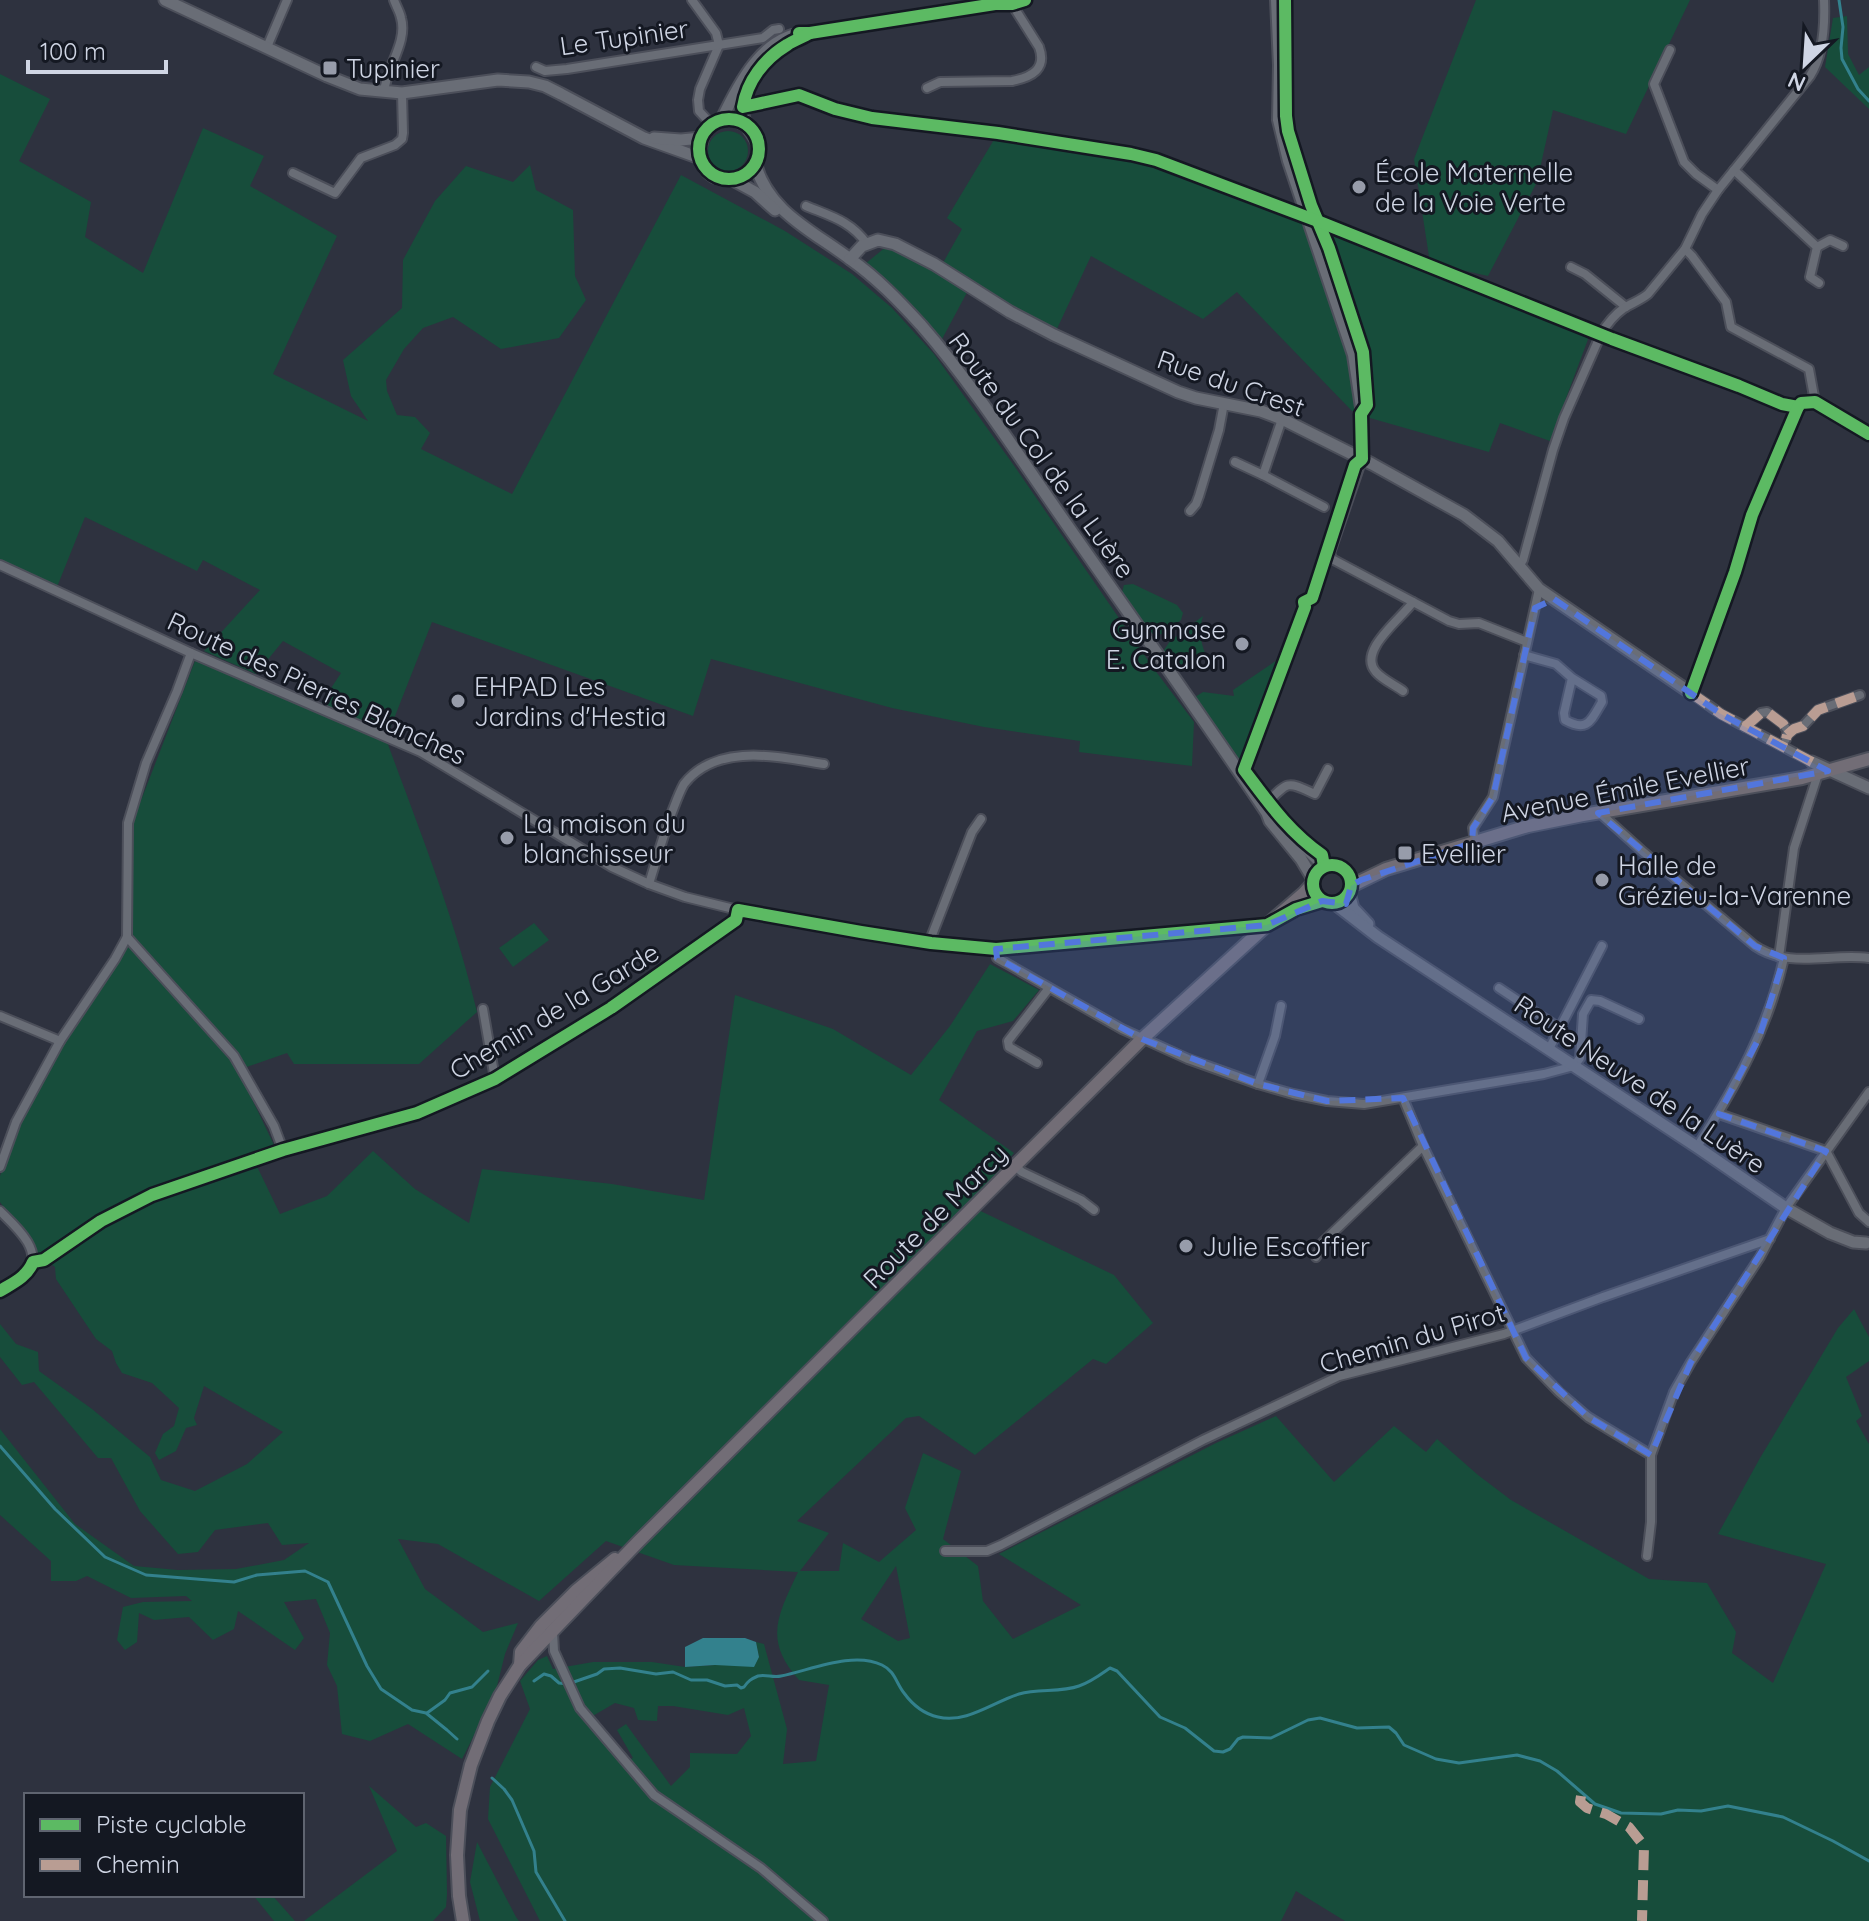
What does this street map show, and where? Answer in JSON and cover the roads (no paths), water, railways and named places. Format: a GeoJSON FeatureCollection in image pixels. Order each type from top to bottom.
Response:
{"type":"FeatureCollection","features":[{"type":"Feature","properties":{"kind":"main road","name":"Avenue Émile Evellier"},"geometry":{"type":"LineString","coordinates":[[1350,889],[1386,869],[1528,826],[1869,759]]}},
{"type":"Feature","properties":{"kind":"main road"},"geometry":{"type":"LineString","coordinates":[[1324,866],[1341,866],[1347,872],[1351,879],[1346,898],[1328,902],[1314,890],[1313,881],[1324,866]]}},
{"type":"Feature","properties":{"kind":"main road","name":"Avenue Émile Evellier"},"geometry":{"type":"LineString","coordinates":[[1347,872],[1386,869]]}},
{"type":"Feature","properties":{"kind":"main road","name":"Route de Marcy"},"geometry":{"type":"LineString","coordinates":[[463,1921],[457,1855],[460,1810],[471,1765],[483,1734],[500,1696],[520,1665],[638,1542],[1142,1039],[1304,893],[1313,881]]}},
{"type":"Feature","properties":{"kind":"main road","name":"Route de Marcy"},"geometry":{"type":"LineString","coordinates":[[1267,925],[1296,909],[1328,902]]}},
{"type":"Feature","properties":{"kind":"main road","name":"Route de Marcy"},"geometry":{"type":"LineString","coordinates":[[520,1665],[521,1652],[541,1626],[576,1591],[638,1542]]}},
{"type":"Feature","properties":{"kind":"street","name":"Le Tupinier"},"geometry":{"type":"LineString","coordinates":[[165,0],[360,89],[402,93],[498,80],[529,82],[545,86],[644,138],[700,158]]}},
{"type":"Feature","properties":{"kind":"street"},"geometry":{"type":"LineString","coordinates":[[267,47],[287,0]]}},
{"type":"Feature","properties":{"kind":"street"},"geometry":{"type":"LineString","coordinates":[[384,92],[403,27],[394,0]]}},
{"type":"Feature","properties":{"kind":"street"},"geometry":{"type":"LineString","coordinates":[[692,0],[716,33],[719,45],[700,89],[699,111],[716,123],[735,120],[747,126],[758,143],[755,163],[749,171],[730,179],[707,170],[700,158],[701,138],[716,123],[755,62],[769,49],[801,33],[1025,0]]}},
{"type":"Feature","properties":{"kind":"street"},"geometry":{"type":"LineString","coordinates":[[1275,0],[1277,120],[1287,161],[1352,355],[1361,414],[1362,459],[1330,553],[1332,559],[1449,621],[1479,623],[1527,642]]}},
{"type":"Feature","properties":{"kind":"street"},"geometry":{"type":"LineString","coordinates":[[1520,565],[1564,418],[1601,334],[1626,307],[1648,294],[1685,249],[1718,190],[1817,66],[1824,0]]}},
{"type":"Feature","properties":{"kind":"street"},"geometry":{"type":"LineString","coordinates":[[927,88],[940,82],[1023,79],[1040,67],[1041,54],[1011,2]]}},
{"type":"Feature","properties":{"kind":"street","name":"Le Tupinier"},"geometry":{"type":"LineString","coordinates":[[536,67],[545,71],[567,69],[763,38],[779,29]]}},
{"type":"Feature","properties":{"kind":"street"},"geometry":{"type":"LineString","coordinates":[[747,126],[743,114],[745,98],[755,75],[781,49],[810,33]]}},
{"type":"Feature","properties":{"kind":"street"},"geometry":{"type":"LineString","coordinates":[[1670,50],[1654,84],[1684,162],[1718,190]]}},
{"type":"Feature","properties":{"kind":"street"},"geometry":{"type":"LineString","coordinates":[[293,173],[335,193],[361,158],[395,145],[402,139],[402,93]]}},
{"type":"Feature","properties":{"kind":"street"},"geometry":{"type":"LineString","coordinates":[[644,138],[701,138]]}},
{"type":"Feature","properties":{"kind":"street","name":"Route du Col de la Luère"},"geometry":{"type":"LineString","coordinates":[[755,163],[764,186],[786,213],[850,259],[898,300],[949,358],[1274,817],[1324,866]]}},
{"type":"Feature","properties":{"kind":"street"},"geometry":{"type":"LineString","coordinates":[[1734,170],[1817,247]]}},
{"type":"Feature","properties":{"kind":"street","name":"Route du Col de la Luère"},"geometry":{"type":"LineString","coordinates":[[730,179],[745,185],[783,216],[807,229]]}},
{"type":"Feature","properties":{"kind":"street"},"geometry":{"type":"LineString","coordinates":[[806,206],[847,223],[859,233],[867,244],[850,259]]}},
{"type":"Feature","properties":{"kind":"street","name":"Rue du Crest"},"geometry":{"type":"LineString","coordinates":[[867,244],[878,240],[895,244],[934,264],[1010,312],[1178,392],[1261,411],[1362,459],[1464,515],[1498,541],[1539,589],[1691,693]]}},
{"type":"Feature","properties":{"kind":"street"},"geometry":{"type":"LineString","coordinates":[[1819,283],[1810,277],[1817,247],[1830,240],[1843,246]]}},
{"type":"Feature","properties":{"kind":"street"},"geometry":{"type":"LineString","coordinates":[[1685,249],[1726,302],[1731,327],[1809,369],[1815,402]]}},
{"type":"Feature","properties":{"kind":"street"},"geometry":{"type":"LineString","coordinates":[[1571,267],[1585,274],[1626,307]]}},
{"type":"Feature","properties":{"kind":"street"},"geometry":{"type":"LineString","coordinates":[[1869,434],[1815,402],[1801,403],[1752,515],[1691,693],[1721,714],[1820,769],[1869,788]]}},
{"type":"Feature","properties":{"kind":"street"},"geometry":{"type":"LineString","coordinates":[[1190,511],[1199,496],[1224,403]]}},
{"type":"Feature","properties":{"kind":"street"},"geometry":{"type":"LineString","coordinates":[[1263,475],[1282,419]]}},
{"type":"Feature","properties":{"kind":"street"},"geometry":{"type":"LineString","coordinates":[[1235,462],[1324,507]]}},
{"type":"Feature","properties":{"kind":"street","name":"Route des Pierres Blanches"},"geometry":{"type":"LineString","coordinates":[[0,565],[191,653],[421,752],[612,867],[685,897],[738,910],[861,932],[996,949],[1267,925]]}},
{"type":"Feature","properties":{"kind":"street"},"geometry":{"type":"LineString","coordinates":[[1475,842],[1473,828],[1493,797],[1539,589]]}},
{"type":"Feature","properties":{"kind":"street"},"geometry":{"type":"LineString","coordinates":[[1535,608],[1554,599]]}},
{"type":"Feature","properties":{"kind":"street"},"geometry":{"type":"LineString","coordinates":[[1403,691],[1378,674],[1371,665],[1372,654],[1375,645],[1413,602]]}},
{"type":"Feature","properties":{"kind":"street"},"geometry":{"type":"LineString","coordinates":[[0,1167],[16,1122],[60,1041],[127,937],[128,823],[146,763],[191,653]]}},
{"type":"Feature","properties":{"kind":"street"},"geometry":{"type":"LineString","coordinates":[[1524,655],[1556,664],[1601,696],[1602,702],[1585,726],[1565,720],[1572,678]]}},
{"type":"Feature","properties":{"kind":"street"},"geometry":{"type":"LineString","coordinates":[[1787,735],[1803,726],[1818,710],[1860,695]]}},
{"type":"Feature","properties":{"kind":"street"},"geometry":{"type":"LineString","coordinates":[[1745,727],[1761,713],[1767,712],[1788,731],[1784,747]]}},
{"type":"Feature","properties":{"kind":"street"},"geometry":{"type":"LineString","coordinates":[[649,884],[682,786],[699,769],[717,760],[741,756],[824,764]]}},
{"type":"Feature","properties":{"kind":"street"},"geometry":{"type":"LineString","coordinates":[[1268,808],[1283,786],[1293,784],[1315,794],[1328,769]]}},
{"type":"Feature","properties":{"kind":"street"},"geometry":{"type":"LineString","coordinates":[[1697,1147],[1719,1114],[1759,1038],[1770,1010],[1781,958],[1794,848],[1820,769]]}},
{"type":"Feature","properties":{"kind":"street","name":"Route du Col de la Luère"},"geometry":{"type":"LineString","coordinates":[[1268,808],[1270,821],[1301,859],[1313,881]]}},
{"type":"Feature","properties":{"kind":"street"},"geometry":{"type":"LineString","coordinates":[[1600,813],[1767,954],[1781,958],[1869,958]]}},
{"type":"Feature","properties":{"kind":"street"},"geometry":{"type":"LineString","coordinates":[[931,943],[972,832],[981,819]]}},
{"type":"Feature","properties":{"kind":"street","name":"Route Neuve de la Luère"},"geometry":{"type":"LineString","coordinates":[[1350,889],[1353,908],[1396,948]]}},
{"type":"Feature","properties":{"kind":"street","name":"Route Neuve de la Luère"},"geometry":{"type":"LineString","coordinates":[[1328,902],[1786,1208],[1830,1233],[1868,1244]]}},
{"type":"Feature","properties":{"kind":"street","name":"Chemin de la Garde"},"geometry":{"type":"LineString","coordinates":[[127,937],[234,1056],[274,1126],[283,1150],[417,1113],[495,1079],[611,1008],[736,920],[738,910]]}},
{"type":"Feature","properties":{"kind":"street"},"geometry":{"type":"LineString","coordinates":[[1549,1049],[1602,946]]}},
{"type":"Feature","properties":{"kind":"street"},"geometry":{"type":"LineString","coordinates":[[996,949],[997,958],[1142,1039],[1258,1084],[1327,1101],[1364,1104],[1544,1074],[1574,1066],[1580,1058],[1583,1014],[1591,1000],[1639,1019]]}},
{"type":"Feature","properties":{"kind":"street"},"geometry":{"type":"LineString","coordinates":[[1037,1063],[1009,1047],[1008,1041],[1049,988]]}},
{"type":"Feature","properties":{"kind":"street"},"geometry":{"type":"LineString","coordinates":[[1499,988],[1559,1028]]}},
{"type":"Feature","properties":{"kind":"street"},"geometry":{"type":"LineString","coordinates":[[1258,1084],[1275,1036],[1281,1006]]}},
{"type":"Feature","properties":{"kind":"street"},"geometry":{"type":"LineString","coordinates":[[483,1009],[495,1079]]}},
{"type":"Feature","properties":{"kind":"street"},"geometry":{"type":"LineString","coordinates":[[0,1016],[60,1041]]}},
{"type":"Feature","properties":{"kind":"street"},"geometry":{"type":"LineString","coordinates":[[1647,1556],[1651,1522],[1651,1455],[1669,1404],[1691,1362],[1760,1257],[1786,1208],[1869,1092]]}},
{"type":"Feature","properties":{"kind":"street"},"geometry":{"type":"LineString","coordinates":[[1403,1098],[1423,1146],[1526,1358],[1588,1417],[1651,1455]]}},
{"type":"Feature","properties":{"kind":"street"},"geometry":{"type":"LineString","coordinates":[[1719,1114],[1826,1151],[1859,1213],[1869,1222]]}},
{"type":"Feature","properties":{"kind":"street"},"geometry":{"type":"LineString","coordinates":[[1316,1257],[1323,1242],[1423,1146]]}},
{"type":"Feature","properties":{"kind":"street"},"geometry":{"type":"LineString","coordinates":[[1016,1167],[1081,1200],[1094,1210]]}},
{"type":"Feature","properties":{"kind":"street"},"geometry":{"type":"LineString","coordinates":[[0,1211],[29,1244],[33,1262],[22,1278],[0,1291]]}},
{"type":"Feature","properties":{"kind":"street","name":"Chemin du Pirot"},"geometry":{"type":"LineString","coordinates":[[945,1551],[987,1551],[1001,1545],[1203,1440],[1339,1376],[1513,1330],[1770,1239]]}},
{"type":"Feature","properties":{"kind":"street","name":"Route de Marcy"},"geometry":{"type":"LineString","coordinates":[[540,1644],[544,1632],[562,1613],[576,1591]]}},
{"type":"Feature","properties":{"kind":"street"},"geometry":{"type":"LineString","coordinates":[[553,1629],[554,1651],[580,1708],[654,1795],[761,1868],[823,1921]]}},
{"type":"Feature","properties":{"kind":"street"},"geometry":{"type":"LineString","coordinates":[[540,1644],[554,1651]]}},
{"type":"Feature","properties":{"kind":"water"},"geometry":{"type":"Polygon","coordinates":[[[703,1638],[745,1638],[756,1642],[759,1657],[754,1667],[685,1667],[685,1647],[703,1638]]]}},
{"type":"Feature","properties":{"kind":"waterway"},"geometry":{"type":"LineString","coordinates":[[1839,0],[1843,27],[1842,59],[1858,89],[1869,101]]}},
{"type":"Feature","properties":{"kind":"waterway"},"geometry":{"type":"LineString","coordinates":[[0,1446],[55,1509],[105,1557],[146,1575],[234,1582],[257,1575],[305,1571],[328,1582],[381,1689],[412,1710],[426,1713],[457,1739]]}},
{"type":"Feature","properties":{"kind":"waterway"},"geometry":{"type":"LineString","coordinates":[[534,1681],[544,1674],[559,1683],[568,1684],[604,1669],[620,1668],[656,1674],[673,1672],[691,1680],[707,1680],[741,1688],[758,1676],[778,1676],[845,1661],[871,1661],[893,1674],[904,1693],[923,1711],[948,1718],[969,1715],[1019,1694],[1079,1686],[1110,1668],[1117,1671],[1160,1717],[1185,1728],[1214,1751],[1230,1749],[1243,1737],[1271,1738],[1308,1720],[1320,1718],[1357,1728],[1389,1727],[1404,1745],[1436,1759],[1459,1763],[1517,1755],[1540,1761],[1557,1771],[1595,1804],[1621,1813],[1661,1814],[1728,1806],[1783,1817],[1869,1861]]}},
{"type":"Feature","properties":{"kind":"waterway"},"geometry":{"type":"LineString","coordinates":[[427,1713],[450,1693],[472,1687],[488,1671]]}},
{"type":"Feature","properties":{"kind":"waterway"},"geometry":{"type":"LineString","coordinates":[[492,1778],[512,1800],[534,1851],[536,1872],[565,1921]]}},
{"type":"Feature","properties":{"kind":"place","name":"Tupinier"},"geometry":{"type":"Point","coordinates":[330,68]}},
{"type":"Feature","properties":{"kind":"place","name":"École Maternelle de la Voie Verte"},"geometry":{"type":"Point","coordinates":[1359,187]}},
{"type":"Feature","properties":{"kind":"place","name":"Gymnase E. Catalon"},"geometry":{"type":"Point","coordinates":[1242,644]}},
{"type":"Feature","properties":{"kind":"place","name":"EHPAD Les Jardins d'Hestia"},"geometry":{"type":"Point","coordinates":[458,701]}},
{"type":"Feature","properties":{"kind":"place","name":"La maison du blanchisseur"},"geometry":{"type":"Point","coordinates":[507,838]}},
{"type":"Feature","properties":{"kind":"place","name":"Evellier"},"geometry":{"type":"Point","coordinates":[1405,853]}},
{"type":"Feature","properties":{"kind":"place","name":"Halle de Grézieu-la-Varenne"},"geometry":{"type":"Point","coordinates":[1602,880]}},
{"type":"Feature","properties":{"kind":"place","name":"Julie Escoffier"},"geometry":{"type":"Point","coordinates":[1186,1246]}}]}
